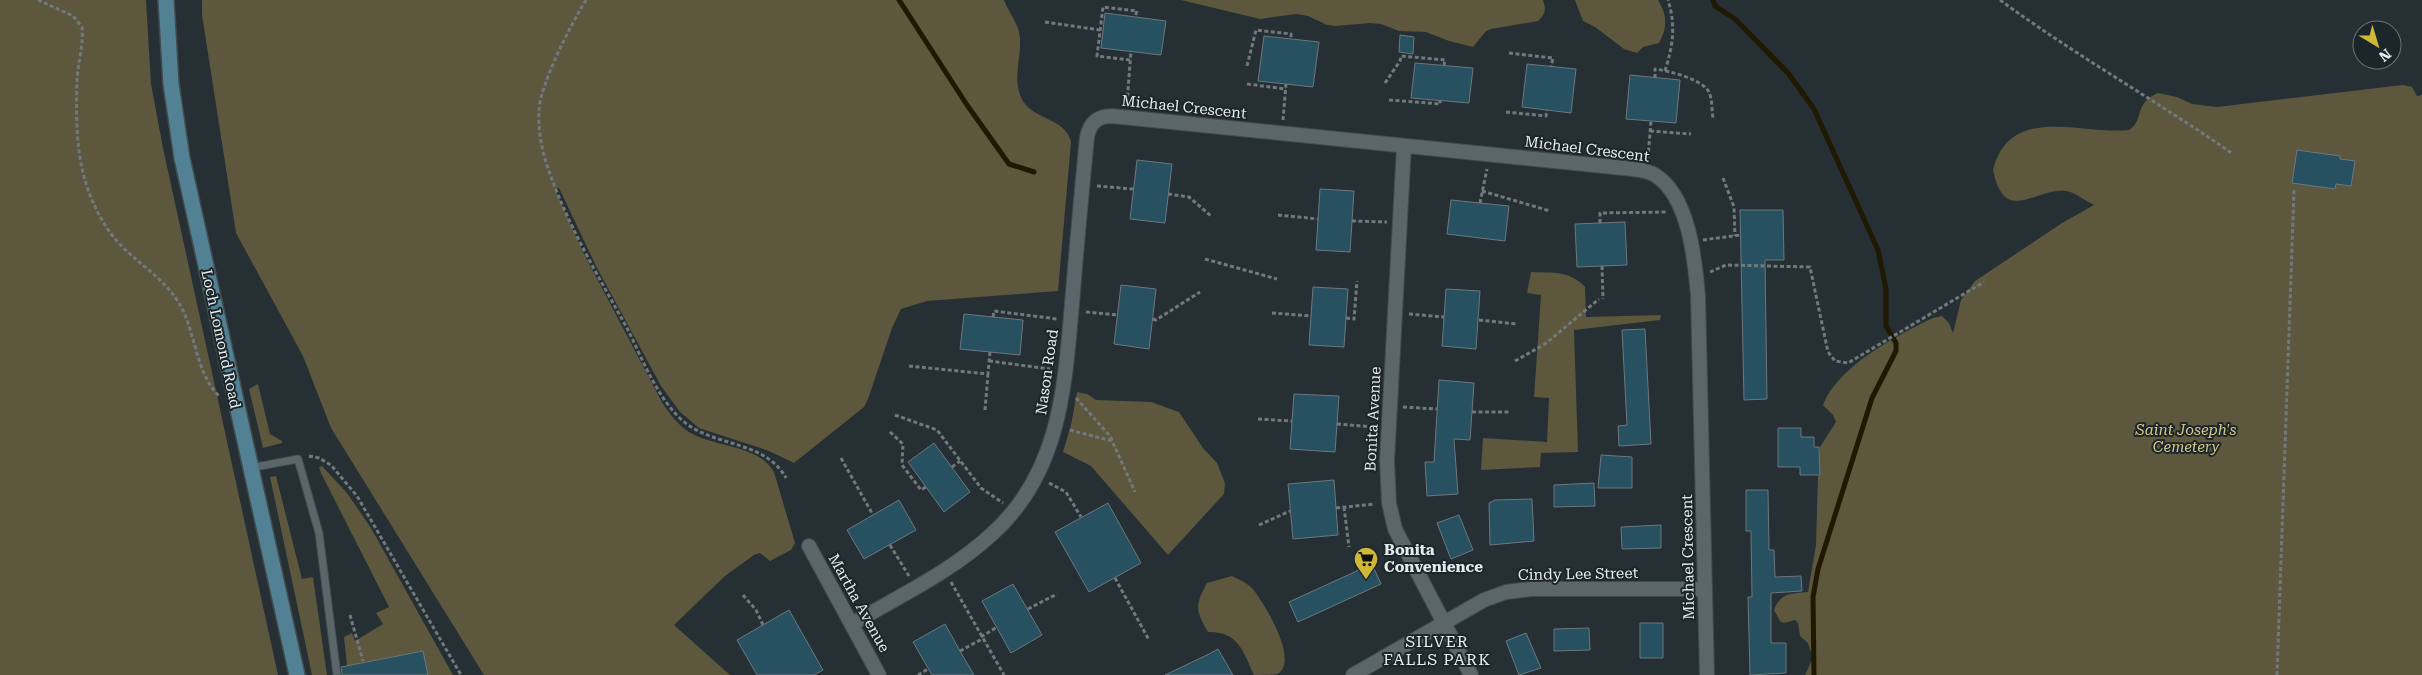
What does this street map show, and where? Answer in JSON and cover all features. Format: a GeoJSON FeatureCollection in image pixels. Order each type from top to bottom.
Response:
{"type":"FeatureCollection","features":[{"type":"Feature","properties":{"kind":"main road","name":"Loch Lomond Road"},"geometry":{"type":"LineString","coordinates":[[166,0],[175,118],[236,406],[297,675]]}},
{"type":"Feature","properties":{"kind":"street","name":"Michael Crescent"},"geometry":{"type":"LineString","coordinates":[[1095,121],[1107,116],[1489,154],[1647,171],[1656,175],[1671,191],[1682,212],[1697,278],[1707,675]]}},
{"type":"Feature","properties":{"kind":"street","name":"Nason Road"},"geometry":{"type":"LineString","coordinates":[[852,624],[944,571],[981,544],[1014,510],[1036,477],[1056,427],[1064,386],[1087,137],[1095,121]]}},
{"type":"Feature","properties":{"kind":"street","name":"Bonita Avenue"},"geometry":{"type":"LineString","coordinates":[[1404,146],[1387,461],[1389,503],[1395,528],[1471,675]]}},
{"type":"Feature","properties":{"kind":"street","name":"Martha Avenue"},"geometry":{"type":"LineString","coordinates":[[809,546],[879,675]]}},
{"type":"Feature","properties":{"kind":"street","name":"Cindy Lee Street"},"geometry":{"type":"LineString","coordinates":[[1352,675],[1484,600],[1516,590],[1705,589]]}},
{"type":"Feature","properties":{"kind":"lane"},"geometry":{"type":"LineString","coordinates":[[250,468],[298,459],[319,533],[338,675]]}},
{"type":"Feature","properties":{"kind":"path"},"geometry":{"type":"LineString","coordinates":[[38,0],[73,16],[82,27],[77,84],[78,129],[82,174],[91,201],[123,248],[177,300],[211,387],[222,398],[236,406]]}},
{"type":"Feature","properties":{"kind":"path"},"geometry":{"type":"LineString","coordinates":[[586,0],[558,54],[539,105],[542,146],[555,187],[607,291],[661,393],[672,410],[698,431],[768,457],[777,464],[786,478]]}},
{"type":"Feature","properties":{"kind":"path"},"geometry":{"type":"LineString","coordinates":[[1665,71],[1672,48],[1674,24],[1668,0]]}},
{"type":"Feature","properties":{"kind":"path"},"geometry":{"type":"LineString","coordinates":[[2000,0],[2030,22],[2156,102],[2233,154]]}},
{"type":"Feature","properties":{"kind":"path"},"geometry":{"type":"LineString","coordinates":[[1130,60],[1097,56],[1100,30],[1104,7],[1136,11],[1135,17]]}},
{"type":"Feature","properties":{"kind":"path"},"geometry":{"type":"LineString","coordinates":[[1045,22],[1100,30]]}},
{"type":"Feature","properties":{"kind":"path"},"geometry":{"type":"LineString","coordinates":[[1247,66],[1256,30],[1292,34],[1291,39]]}},
{"type":"Feature","properties":{"kind":"path"},"geometry":{"type":"LineString","coordinates":[[1125,118],[1131,52]]}},
{"type":"Feature","properties":{"kind":"path"},"geometry":{"type":"LineString","coordinates":[[1509,53],[1553,58],[1552,67]]}},
{"type":"Feature","properties":{"kind":"path"},"geometry":{"type":"LineString","coordinates":[[1385,83],[1400,61],[1401,56],[1445,60],[1444,65]]}},
{"type":"Feature","properties":{"kind":"path"},"geometry":{"type":"LineString","coordinates":[[1655,78],[1656,69],[1696,82],[1709,92],[1713,119]]}},
{"type":"Feature","properties":{"kind":"path"},"geometry":{"type":"LineString","coordinates":[[1247,84],[1286,89]]}},
{"type":"Feature","properties":{"kind":"path"},"geometry":{"type":"LineString","coordinates":[[1282,133],[1286,84]]}},
{"type":"Feature","properties":{"kind":"path"},"geometry":{"type":"LineString","coordinates":[[1389,100],[1440,104],[1440,100]]}},
{"type":"Feature","properties":{"kind":"path"},"geometry":{"type":"LineString","coordinates":[[1506,112],[1546,116],[1547,110]]}},
{"type":"Feature","properties":{"kind":"path"},"geometry":{"type":"LineString","coordinates":[[1647,171],[1651,121]]}},
{"type":"Feature","properties":{"kind":"path"},"geometry":{"type":"LineString","coordinates":[[1650,131],[1691,134]]}},
{"type":"Feature","properties":{"kind":"path"},"geometry":{"type":"LineString","coordinates":[[1480,203],[1489,154]]}},
{"type":"Feature","properties":{"kind":"path"},"geometry":{"type":"LineString","coordinates":[[1723,178],[1734,207],[1735,236]]}},
{"type":"Feature","properties":{"kind":"path"},"geometry":{"type":"LineString","coordinates":[[1082,185],[1133,189]]}},
{"type":"Feature","properties":{"kind":"path"},"geometry":{"type":"LineString","coordinates":[[2277,675],[2294,190]]}},
{"type":"Feature","properties":{"kind":"path"},"geometry":{"type":"LineString","coordinates":[[1482,191],[1550,212]]}},
{"type":"Feature","properties":{"kind":"path"},"geometry":{"type":"LineString","coordinates":[[1168,194],[1189,197],[1211,216]]}},
{"type":"Feature","properties":{"kind":"path"},"geometry":{"type":"LineString","coordinates":[[1600,223],[1600,212],[1682,212]]}},
{"type":"Feature","properties":{"kind":"path"},"geometry":{"type":"LineString","coordinates":[[1278,215],[1318,219]]}},
{"type":"Feature","properties":{"kind":"path"},"geometry":{"type":"LineString","coordinates":[[1352,221],[1400,222]]}},
{"type":"Feature","properties":{"kind":"path"},"geometry":{"type":"LineString","coordinates":[[1690,242],[1740,235]]}},
{"type":"Feature","properties":{"kind":"path"},"geometry":{"type":"LineString","coordinates":[[1205,259],[1277,279]]}},
{"type":"Feature","properties":{"kind":"path"},"geometry":{"type":"LineString","coordinates":[[1697,278],[1726,265],[1810,267],[1828,352],[1835,361],[1848,363],[1984,282]]}},
{"type":"Feature","properties":{"kind":"path"},"geometry":{"type":"LineString","coordinates":[[1602,266],[1604,299]]}},
{"type":"Feature","properties":{"kind":"path"},"geometry":{"type":"LineString","coordinates":[[1346,318],[1354,319],[1357,281]]}},
{"type":"Feature","properties":{"kind":"path"},"geometry":{"type":"LineString","coordinates":[[1152,319],[1156,320],[1200,292]]}},
{"type":"Feature","properties":{"kind":"path"},"geometry":{"type":"LineString","coordinates":[[1515,361],[1545,344],[1599,299]]}},
{"type":"Feature","properties":{"kind":"path"},"geometry":{"type":"LineString","coordinates":[[994,317],[994,311],[1071,316],[1118,315]]}},
{"type":"Feature","properties":{"kind":"path"},"geometry":{"type":"LineString","coordinates":[[1272,313],[1311,316]]}},
{"type":"Feature","properties":{"kind":"path"},"geometry":{"type":"LineString","coordinates":[[1395,313],[1444,318]]}},
{"type":"Feature","properties":{"kind":"path"},"geometry":{"type":"LineString","coordinates":[[1478,320],[1517,324]]}},
{"type":"Feature","properties":{"kind":"path"},"geometry":{"type":"LineString","coordinates":[[985,410],[990,352]]}},
{"type":"Feature","properties":{"kind":"path"},"geometry":{"type":"LineString","coordinates":[[989,361],[1066,371]]}},
{"type":"Feature","properties":{"kind":"path"},"geometry":{"type":"LineString","coordinates":[[909,366],[988,374]]}},
{"type":"Feature","properties":{"kind":"path"},"geometry":{"type":"LineString","coordinates":[[1064,386],[1112,442],[1136,492]]}},
{"type":"Feature","properties":{"kind":"path"},"geometry":{"type":"LineString","coordinates":[[1390,406],[1437,409]]}},
{"type":"Feature","properties":{"kind":"path"},"geometry":{"type":"LineString","coordinates":[[1472,412],[1511,412]]}},
{"type":"Feature","properties":{"kind":"path"},"geometry":{"type":"LineString","coordinates":[[895,415],[937,430],[981,488],[1014,510]]}},
{"type":"Feature","properties":{"kind":"path"},"geometry":{"type":"LineString","coordinates":[[1258,419],[1292,421]]}},
{"type":"Feature","properties":{"kind":"path"},"geometry":{"type":"LineString","coordinates":[[1337,424],[1389,428]]}},
{"type":"Feature","properties":{"kind":"path"},"geometry":{"type":"LineString","coordinates":[[1056,427],[1112,442]]}},
{"type":"Feature","properties":{"kind":"path"},"geometry":{"type":"LineString","coordinates":[[890,432],[903,444],[902,465],[921,490],[926,487]]}},
{"type":"Feature","properties":{"kind":"path"},"geometry":{"type":"LineString","coordinates":[[298,459],[311,456],[320,458],[339,472],[364,507],[461,675]]}},
{"type":"Feature","properties":{"kind":"path"},"geometry":{"type":"LineString","coordinates":[[841,458],[873,515]]}},
{"type":"Feature","properties":{"kind":"path"},"geometry":{"type":"LineString","coordinates":[[952,468],[960,461]]}},
{"type":"Feature","properties":{"kind":"path"},"geometry":{"type":"LineString","coordinates":[[1036,477],[1066,492],[1081,517]]}},
{"type":"Feature","properties":{"kind":"path"},"geometry":{"type":"LineString","coordinates":[[1336,508],[1389,503]]}},
{"type":"Feature","properties":{"kind":"path"},"geometry":{"type":"LineString","coordinates":[[1344,507],[1349,547]]}},
{"type":"Feature","properties":{"kind":"path"},"geometry":{"type":"LineString","coordinates":[[1259,525],[1290,512]]}},
{"type":"Feature","properties":{"kind":"path"},"geometry":{"type":"LineString","coordinates":[[890,545],[916,587]]}},
{"type":"Feature","properties":{"kind":"path"},"geometry":{"type":"LineString","coordinates":[[944,571],[1003,675]]}},
{"type":"Feature","properties":{"kind":"path"},"geometry":{"type":"LineString","coordinates":[[1115,578],[1149,640]]}},
{"type":"Feature","properties":{"kind":"path"},"geometry":{"type":"LineString","coordinates":[[743,594],[756,610],[763,625]]}},
{"type":"Feature","properties":{"kind":"path"},"geometry":{"type":"LineString","coordinates":[[1028,610],[1057,594]]}},
{"type":"Feature","properties":{"kind":"path"},"geometry":{"type":"LineString","coordinates":[[350,615],[363,661]]}},
{"type":"Feature","properties":{"kind":"path"},"geometry":{"type":"LineString","coordinates":[[960,651],[997,627]]}},
{"type":"Feature","properties":{"kind":"path"},"geometry":{"type":"LineString","coordinates":[[918,675],[928,669]]}},
{"type":"Feature","properties":{"kind":"green space"},"geometry":{"type":"Polygon","coordinates":[[[0,0],[146,0],[151,84],[163,148],[278,675],[0,675],[0,0]]]}},
{"type":"Feature","properties":{"kind":"green space"},"geometry":{"type":"Polygon","coordinates":[[[202,0],[1004,0],[1019,32],[1020,49],[1017,75],[1019,92],[1023,101],[1034,112],[1063,128],[1071,142],[1058,291],[927,301],[901,309],[892,328],[864,407],[794,463],[769,451],[699,428],[680,412],[661,386],[596,266],[559,188],[555,189],[583,252],[663,404],[678,423],[689,432],[711,441],[747,451],[767,463],[774,472],[795,543],[791,550],[770,561],[760,553],[754,555],[725,576],[674,625],[730,675],[484,675],[331,428],[303,356],[236,233],[202,15],[202,0]]]}},
{"type":"Feature","properties":{"kind":"green space"},"geometry":{"type":"Polygon","coordinates":[[[1181,0],[1543,0],[1545,9],[1543,16],[1538,21],[1486,31],[1473,47],[1449,41],[1426,32],[1399,31],[1381,24],[1327,25],[1308,16],[1296,14],[1260,19],[1181,0]]]}},
{"type":"Feature","properties":{"kind":"green space"},"geometry":{"type":"Polygon","coordinates":[[[1575,0],[1658,0],[1665,16],[1664,32],[1659,43],[1643,47],[1637,53],[1624,49],[1595,27],[1583,21],[1575,0]]]}},
{"type":"Feature","properties":{"kind":"green space","name":"Saint Joseph's Cemetery"},"geometry":{"type":"Polygon","coordinates":[[[2403,85],[2412,87],[2417,96],[2422,95],[2422,675],[1805,675],[1813,658],[1808,643],[1800,636],[1798,623],[1795,620],[1784,623],[1780,621],[1774,610],[1783,597],[1808,592],[1816,545],[1820,447],[1836,422],[1833,415],[1823,405],[1830,391],[1854,365],[1886,343],[1933,318],[1942,316],[1949,323],[1953,333],[1961,300],[1975,281],[2062,223],[2094,205],[2066,191],[2054,191],[2013,201],[2005,197],[1998,187],[1993,170],[2002,149],[2015,136],[2031,129],[2049,127],[2129,130],[2137,121],[2145,102],[2158,93],[2177,97],[2192,104],[2217,107],[2403,85]]]}},
{"type":"Feature","properties":{"kind":"green space"},"geometry":{"type":"Polygon","coordinates":[[[1531,272],[1567,275],[1579,282],[1585,287],[1586,317],[1661,315],[1660,320],[1574,330],[1578,452],[1541,453],[1540,467],[1481,470],[1483,438],[1547,442],[1549,398],[1534,397],[1541,295],[1527,293],[1531,272]]]}},
{"type":"Feature","properties":{"kind":"green space"},"geometry":{"type":"Polygon","coordinates":[[[258,384],[270,434],[282,441],[282,443],[263,448],[249,389],[258,384]]]}},
{"type":"Feature","properties":{"kind":"green space"},"geometry":{"type":"Polygon","coordinates":[[[1077,392],[1087,394],[1096,400],[1151,402],[1179,412],[1203,448],[1217,463],[1225,483],[1224,494],[1168,555],[1091,466],[1063,452],[1071,425],[1077,392]]]}},
{"type":"Feature","properties":{"kind":"green space"},"geometry":{"type":"Polygon","coordinates":[[[322,466],[347,493],[371,528],[453,675],[428,675],[422,651],[355,664],[348,675],[344,637],[352,633],[355,641],[383,624],[376,613],[389,607],[321,473],[319,467],[322,466]]]}},
{"type":"Feature","properties":{"kind":"green space"},"geometry":{"type":"Polygon","coordinates":[[[276,476],[302,579],[313,577],[327,675],[312,675],[270,477],[276,476]]]}},
{"type":"Feature","properties":{"kind":"green space"},"geometry":{"type":"Polygon","coordinates":[[[1232,576],[1252,588],[1278,631],[1285,657],[1283,667],[1277,674],[1254,675],[1238,644],[1226,635],[1208,632],[1201,618],[1198,608],[1199,602],[1207,583],[1232,576]]]}},
{"type":"Feature","properties":{"kind":"building"},"geometry":{"type":"Polygon","coordinates":[[[1105,13],[1166,21],[1161,55],[1101,48],[1105,13]]]}},
{"type":"Feature","properties":{"kind":"building"},"geometry":{"type":"Polygon","coordinates":[[[1400,35],[1414,37],[1413,54],[1399,52],[1400,35]]]}},
{"type":"Feature","properties":{"kind":"building"},"geometry":{"type":"Polygon","coordinates":[[[1264,36],[1319,42],[1313,87],[1258,81],[1264,36]]]}},
{"type":"Feature","properties":{"kind":"building"},"geometry":{"type":"Polygon","coordinates":[[[1415,63],[1473,68],[1469,103],[1411,98],[1415,63]]]}},
{"type":"Feature","properties":{"kind":"building"},"geometry":{"type":"Polygon","coordinates":[[[1527,64],[1576,69],[1571,113],[1522,107],[1527,64]]]}},
{"type":"Feature","properties":{"kind":"building"},"geometry":{"type":"Polygon","coordinates":[[[1630,75],[1680,80],[1676,123],[1626,119],[1630,75]]]}},
{"type":"Feature","properties":{"kind":"building"},"geometry":{"type":"Polygon","coordinates":[[[2297,150],[2340,156],[2340,159],[2355,161],[2351,186],[2336,184],[2335,189],[2292,183],[2297,150]]]}},
{"type":"Feature","properties":{"kind":"building"},"geometry":{"type":"Polygon","coordinates":[[[1137,160],[1172,164],[1165,223],[1130,219],[1137,160]]]}},
{"type":"Feature","properties":{"kind":"building"},"geometry":{"type":"Polygon","coordinates":[[[1320,189],[1354,191],[1350,252],[1316,250],[1320,189]]]}},
{"type":"Feature","properties":{"kind":"building"},"geometry":{"type":"Polygon","coordinates":[[[1451,200],[1509,206],[1505,241],[1447,234],[1451,200]]]}},
{"type":"Feature","properties":{"kind":"building"},"geometry":{"type":"Polygon","coordinates":[[[1740,210],[1783,210],[1784,260],[1765,260],[1767,399],[1744,400],[1740,210]]]}},
{"type":"Feature","properties":{"kind":"building"},"geometry":{"type":"Polygon","coordinates":[[[1625,222],[1627,265],[1577,267],[1575,224],[1625,222]]]}},
{"type":"Feature","properties":{"kind":"building"},"geometry":{"type":"Polygon","coordinates":[[[1121,285],[1156,289],[1149,349],[1114,344],[1121,285]]]}},
{"type":"Feature","properties":{"kind":"building"},"geometry":{"type":"Polygon","coordinates":[[[1313,287],[1348,289],[1344,347],[1309,345],[1313,287]]]}},
{"type":"Feature","properties":{"kind":"building"},"geometry":{"type":"Polygon","coordinates":[[[1446,289],[1480,291],[1476,349],[1442,346],[1446,289]]]}},
{"type":"Feature","properties":{"kind":"building"},"geometry":{"type":"Polygon","coordinates":[[[964,314],[1023,320],[1020,355],[960,349],[964,314]]]}},
{"type":"Feature","properties":{"kind":"building"},"geometry":{"type":"Polygon","coordinates":[[[1645,329],[1651,444],[1619,446],[1618,426],[1627,425],[1622,330],[1645,329]]]}},
{"type":"Feature","properties":{"kind":"building"},"geometry":{"type":"Polygon","coordinates":[[[1439,380],[1474,383],[1470,440],[1454,439],[1458,494],[1427,496],[1425,462],[1434,462],[1439,380]]]}},
{"type":"Feature","properties":{"kind":"building"},"geometry":{"type":"Polygon","coordinates":[[[1294,394],[1339,396],[1335,452],[1290,449],[1294,394]]]}},
{"type":"Feature","properties":{"kind":"building"},"geometry":{"type":"Polygon","coordinates":[[[1778,428],[1801,428],[1801,437],[1814,437],[1814,447],[1819,447],[1820,475],[1800,475],[1800,467],[1778,467],[1778,428]]]}},
{"type":"Feature","properties":{"kind":"building"},"geometry":{"type":"Polygon","coordinates":[[[934,443],[970,492],[944,512],[908,462],[934,443]]]}},
{"type":"Feature","properties":{"kind":"building"},"geometry":{"type":"Polygon","coordinates":[[[1601,455],[1632,457],[1632,488],[1598,488],[1601,455]]]}},
{"type":"Feature","properties":{"kind":"building"},"geometry":{"type":"Polygon","coordinates":[[[1334,480],[1338,535],[1293,539],[1288,484],[1334,480]]]}},
{"type":"Feature","properties":{"kind":"building"},"geometry":{"type":"Polygon","coordinates":[[[1594,483],[1595,506],[1554,507],[1554,485],[1594,483]]]}},
{"type":"Feature","properties":{"kind":"building"},"geometry":{"type":"Polygon","coordinates":[[[1746,490],[1768,490],[1769,550],[1774,550],[1775,577],[1801,576],[1802,591],[1771,593],[1771,643],[1786,643],[1786,673],[1750,675],[1748,597],[1752,597],[1751,531],[1746,531],[1746,490]]]}},
{"type":"Feature","properties":{"kind":"building"},"geometry":{"type":"Polygon","coordinates":[[[1532,499],[1534,541],[1490,545],[1489,503],[1495,500],[1532,499]]]}},
{"type":"Feature","properties":{"kind":"building"},"geometry":{"type":"Polygon","coordinates":[[[899,500],[916,530],[864,559],[847,530],[899,500]]]}},
{"type":"Feature","properties":{"kind":"building"},"geometry":{"type":"Polygon","coordinates":[[[1108,503],[1141,563],[1089,592],[1055,532],[1108,503]]]}},
{"type":"Feature","properties":{"kind":"building"},"geometry":{"type":"Polygon","coordinates":[[[1459,515],[1473,550],[1451,559],[1437,523],[1459,515]]]}},
{"type":"Feature","properties":{"kind":"building"},"geometry":{"type":"Polygon","coordinates":[[[1661,525],[1661,548],[1622,549],[1621,527],[1661,525]]]}},
{"type":"Feature","properties":{"kind":"building"},"geometry":{"type":"Polygon","coordinates":[[[1372,564],[1381,584],[1298,622],[1289,602],[1372,564]]]}},
{"type":"Feature","properties":{"kind":"building"},"geometry":{"type":"Polygon","coordinates":[[[1013,584],[1042,635],[1011,653],[982,601],[1013,584]]]}},
{"type":"Feature","properties":{"kind":"building"},"geometry":{"type":"Polygon","coordinates":[[[789,610],[823,670],[814,675],[757,675],[737,640],[789,610]]]}},
{"type":"Feature","properties":{"kind":"building"},"geometry":{"type":"Polygon","coordinates":[[[1640,623],[1663,623],[1663,658],[1640,658],[1640,623]]]}},
{"type":"Feature","properties":{"kind":"building"},"geometry":{"type":"Polygon","coordinates":[[[945,624],[974,675],[932,675],[913,642],[945,624]]]}},
{"type":"Feature","properties":{"kind":"building"},"geometry":{"type":"Polygon","coordinates":[[[1589,628],[1590,650],[1554,651],[1554,629],[1589,628]]]}},
{"type":"Feature","properties":{"kind":"building"},"geometry":{"type":"Polygon","coordinates":[[[1526,633],[1541,668],[1519,675],[1506,641],[1526,633]]]}},
{"type":"Feature","properties":{"kind":"building"},"geometry":{"type":"Polygon","coordinates":[[[1218,649],[1233,675],[1165,675],[1209,654],[1218,649]]]}},
{"type":"Feature","properties":{"kind":"building"},"geometry":{"type":"Polygon","coordinates":[[[423,651],[428,675],[342,675],[341,667],[423,651]]]}},
{"type":"Feature","properties":{"kind":"waterway"},"geometry":{"type":"LineString","coordinates":[[899,0],[967,105],[1009,164],[1034,172]]}},
{"type":"Feature","properties":{"kind":"waterway"},"geometry":{"type":"LineString","coordinates":[[1713,0],[1715,6],[1735,19],[1788,73],[1814,109],[1878,250],[1886,289],[1886,326],[1896,343],[1896,351],[1872,398],[1818,569],[1813,597],[1814,675]]}},
{"type":"Feature","properties":{"kind":"place","name":"Bonita Convenience"},"geometry":{"type":"Point","coordinates":[1366,580]}},
{"type":"Feature","properties":{"kind":"district","name":"SILVER FALLS PARK"},"geometry":{"type":"Point","coordinates":[1437,650]}}]}
